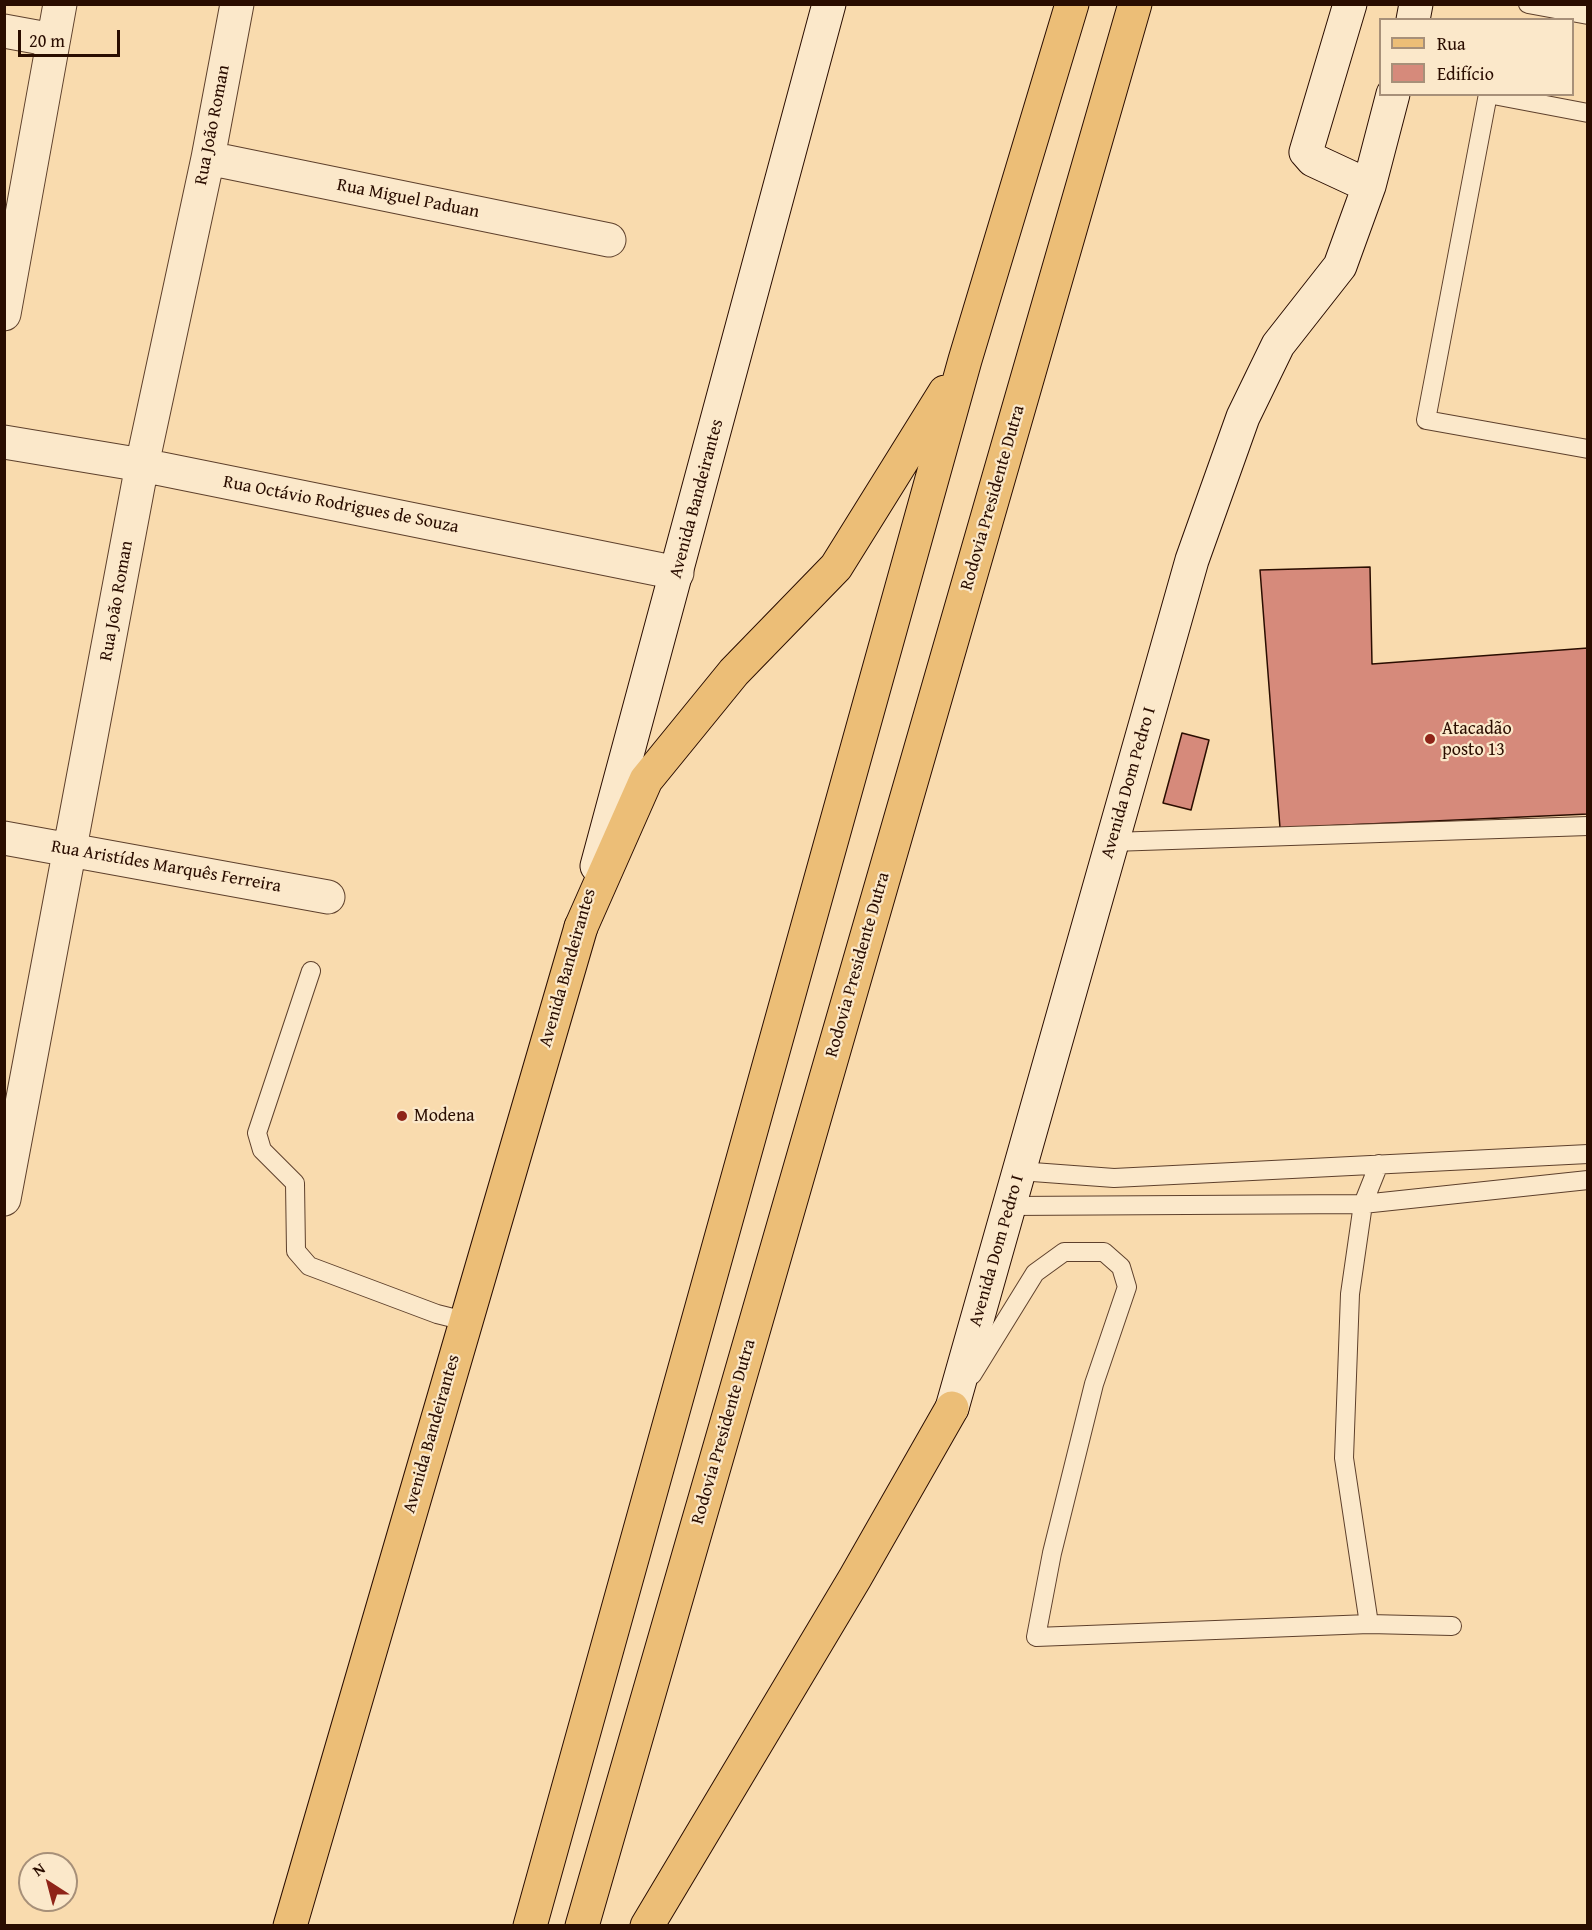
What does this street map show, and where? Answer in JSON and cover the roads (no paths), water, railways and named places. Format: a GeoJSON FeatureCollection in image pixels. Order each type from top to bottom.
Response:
{"type":"FeatureCollection","features":[{"type":"Feature","properties":{"kind":"main road"},"geometry":{"type":"LineString","coordinates":[[530,1926],[965,360],[1072,4]]}},
{"type":"Feature","properties":{"kind":"main road","name":"Rodovia Presidente Dutra"},"geometry":{"type":"LineString","coordinates":[[582,1926],[1135,4]]}},
{"type":"Feature","properties":{"kind":"main road"},"geometry":{"type":"LineString","coordinates":[[581,927],[646,780],[734,672],[836,567],[965,360]]}},
{"type":"Feature","properties":{"kind":"main road","name":"Avenida Bandeirantes"},"geometry":{"type":"LineString","coordinates":[[290,1926],[581,927]]}},
{"type":"Feature","properties":{"kind":"main road"},"geometry":{"type":"LineString","coordinates":[[647,1926],[855,1578],[952,1408]]}},
{"type":"Feature","properties":{"kind":"street"},"geometry":{"type":"LineString","coordinates":[[4,314],[8,275],[60,4]]}},
{"type":"Feature","properties":{"kind":"street","name":"Rua João Roman"},"geometry":{"type":"LineString","coordinates":[[4,1199],[142,465],[237,4]]}},
{"type":"Feature","properties":{"kind":"street","name":"Avenida Bandeirantes"},"geometry":{"type":"LineString","coordinates":[[581,927],[829,4]]}},
{"type":"Feature","properties":{"kind":"street"},"geometry":{"type":"LineString","coordinates":[[1350,4],[1306,152],[1313,160],[1369,186]]}},
{"type":"Feature","properties":{"kind":"street"},"geometry":{"type":"LineString","coordinates":[[4,31],[53,40]]}},
{"type":"Feature","properties":{"kind":"street","name":"Avenida Dom Pedro I"},"geometry":{"type":"LineString","coordinates":[[952,1408],[1192,561],[1243,417],[1278,345],[1340,266],[1369,186],[1392,96]]}},
{"type":"Feature","properties":{"kind":"street","name":"Rua Miguel Paduan"},"geometry":{"type":"LineString","coordinates":[[207,158],[609,240]]}},
{"type":"Feature","properties":{"kind":"street","name":"Rua Octávio Rodrigues de Souza"},"geometry":{"type":"LineString","coordinates":[[4,442],[142,465],[677,573]]}},
{"type":"Feature","properties":{"kind":"street","name":"Rua Aristídes Marquês Ferreira"},"geometry":{"type":"LineString","coordinates":[[4,838],[328,897]]}},
{"type":"Feature","properties":{"kind":"lane"},"geometry":{"type":"LineString","coordinates":[[1528,4],[1587,15]]}},
{"type":"Feature","properties":{"kind":"lane"},"geometry":{"type":"LineString","coordinates":[[1488,96],[1426,420],[1587,449]]}},
{"type":"Feature","properties":{"kind":"lane"},"geometry":{"type":"LineString","coordinates":[[1498,96],[1587,114]]}},
{"type":"Feature","properties":{"kind":"lane"},"geometry":{"type":"LineString","coordinates":[[1112,842],[1587,826]]}},
{"type":"Feature","properties":{"kind":"lane"},"geometry":{"type":"LineString","coordinates":[[311,971],[257,1132],[262,1149],[295,1183],[296,1251],[309,1266],[437,1314],[465,1321]]}},
{"type":"Feature","properties":{"kind":"lane"},"geometry":{"type":"LineString","coordinates":[[1019,1172],[1114,1178],[1587,1154]]}},
{"type":"Feature","properties":{"kind":"lane"},"geometry":{"type":"LineString","coordinates":[[1370,1624],[1344,1458],[1350,1294],[1363,1204],[1379,1164]]}},
{"type":"Feature","properties":{"kind":"lane"},"geometry":{"type":"LineString","coordinates":[[1009,1206],[1363,1204],[1587,1180]]}},
{"type":"Feature","properties":{"kind":"lane"},"geometry":{"type":"LineString","coordinates":[[952,1408],[1035,1273],[1064,1252],[1104,1252],[1121,1267],[1127,1287],[1094,1384],[1052,1553],[1036,1637],[1370,1624],[1452,1626]]}},
{"type":"Feature","properties":{"kind":"place","name":"Atacadão posto 13"},"geometry":{"type":"Point","coordinates":[1430,739]}},
{"type":"Feature","properties":{"kind":"place","name":"Modena"},"geometry":{"type":"Point","coordinates":[402,1116]}}]}
